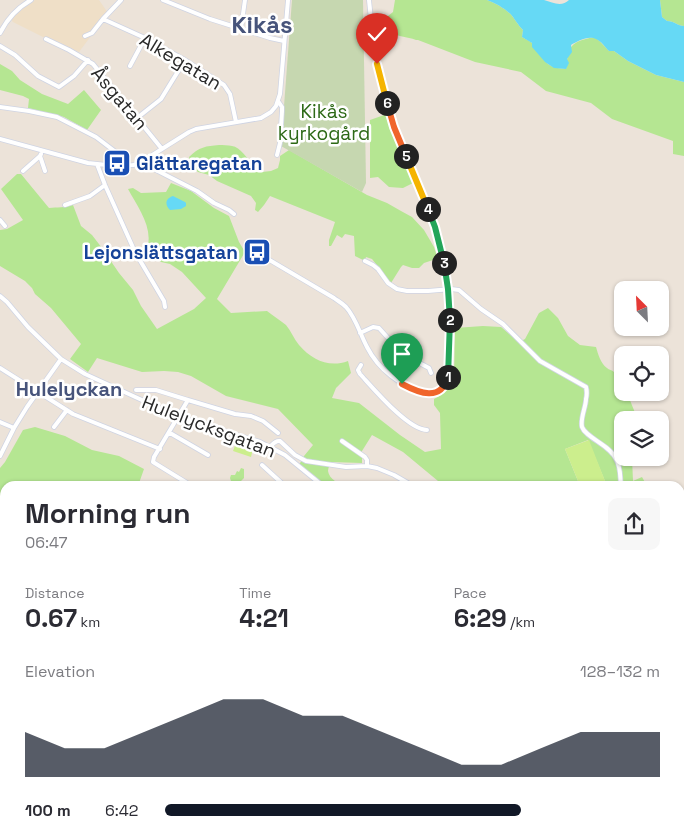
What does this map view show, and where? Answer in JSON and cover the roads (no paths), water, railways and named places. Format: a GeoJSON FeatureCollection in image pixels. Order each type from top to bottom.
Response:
{"type":"FeatureCollection","features":[{"type":"Feature","properties":{"kind":"street"},"geometry":{"type":"LineString","coordinates":[[0,33],[12,14],[31,0]]}},
{"type":"Feature","properties":{"kind":"street"},"geometry":{"type":"LineString","coordinates":[[85,36],[92,32],[121,0]]}},
{"type":"Feature","properties":{"kind":"street"},"geometry":{"type":"LineString","coordinates":[[164,0],[205,17],[284,41]]}},
{"type":"Feature","properties":{"kind":"street"},"geometry":{"type":"LineString","coordinates":[[242,28],[245,0]]}},
{"type":"Feature","properties":{"kind":"street"},"geometry":{"type":"LineString","coordinates":[[0,139],[88,163],[116,166],[133,165],[146,160],[196,129],[261,118],[276,106],[280,94],[288,0]]}},
{"type":"Feature","properties":{"kind":"street"},"geometry":{"type":"LineString","coordinates":[[262,255],[345,306],[373,357],[388,374],[402,384],[428,394],[436,392],[445,384],[449,374],[450,320],[444,259],[435,227],[402,148],[389,111],[376,59],[369,0]]}},
{"type":"Feature","properties":{"kind":"street","name":"Alkegatan"},"geometry":{"type":"LineString","coordinates":[[103,19],[145,38],[226,86],[230,94],[236,122]]}},
{"type":"Feature","properties":{"kind":"street"},"geometry":{"type":"LineString","coordinates":[[130,66],[145,38]]}},
{"type":"Feature","properties":{"kind":"street","name":"Åsgatan"},"geometry":{"type":"LineString","coordinates":[[46,39],[88,60],[100,72],[162,149]]}},
{"type":"Feature","properties":{"kind":"street"},"geometry":{"type":"LineString","coordinates":[[0,46],[15,55],[38,76],[59,87],[74,76],[88,60]]}},
{"type":"Feature","properties":{"kind":"street"},"geometry":{"type":"LineString","coordinates":[[137,118],[161,100],[185,60]]}},
{"type":"Feature","properties":{"kind":"street"},"geometry":{"type":"LineString","coordinates":[[277,155],[280,143],[282,111],[278,101]]}},
{"type":"Feature","properties":{"kind":"street"},"geometry":{"type":"LineString","coordinates":[[0,107],[58,117],[96,137],[117,153],[120,158]]}},
{"type":"Feature","properties":{"kind":"street"},"geometry":{"type":"LineString","coordinates":[[23,171],[43,151]]}},
{"type":"Feature","properties":{"kind":"street"},"geometry":{"type":"LineString","coordinates":[[40,156],[45,170]]}},
{"type":"Feature","properties":{"kind":"street"},"geometry":{"type":"LineString","coordinates":[[146,160],[152,168],[197,190],[214,203],[234,214]]}},
{"type":"Feature","properties":{"kind":"street"},"geometry":{"type":"LineString","coordinates":[[97,164],[135,251],[164,301],[165,307]]}},
{"type":"Feature","properties":{"kind":"street"},"geometry":{"type":"LineString","coordinates":[[65,205],[86,198],[105,185]]}},
{"type":"Feature","properties":{"kind":"street"},"geometry":{"type":"LineString","coordinates":[[0,220],[5,226]]}},
{"type":"Feature","properties":{"kind":"street"},"geometry":{"type":"LineString","coordinates":[[365,261],[378,269],[388,283],[397,289],[408,291],[459,290],[481,309],[496,318],[544,364],[586,387],[587,398],[582,426],[584,430],[611,451],[616,458],[620,481]]}},
{"type":"Feature","properties":{"kind":"street","name":"Hulelycksgatan"},"geometry":{"type":"LineString","coordinates":[[0,296],[28,328],[61,359],[85,374],[179,417],[246,436],[260,442],[290,460],[316,481]]}},
{"type":"Feature","properties":{"kind":"street"},"geometry":{"type":"LineString","coordinates":[[360,333],[373,327],[379,328],[397,348],[408,357],[429,368],[432,373]]}},
{"type":"Feature","properties":{"kind":"street"},"geometry":{"type":"LineString","coordinates":[[0,456],[14,428],[61,359]]}},
{"type":"Feature","properties":{"kind":"street"},"geometry":{"type":"LineString","coordinates":[[361,365],[359,372],[396,412],[417,428],[427,430]]}},
{"type":"Feature","properties":{"kind":"street"},"geometry":{"type":"LineString","coordinates":[[0,368],[67,410],[160,448]]}},
{"type":"Feature","properties":{"kind":"street"},"geometry":{"type":"LineString","coordinates":[[136,390],[156,390],[236,414],[251,416],[263,421],[278,433]]}},
{"type":"Feature","properties":{"kind":"street"},"geometry":{"type":"LineString","coordinates":[[184,481],[153,462],[188,400]]}},
{"type":"Feature","properties":{"kind":"street"},"geometry":{"type":"LineString","coordinates":[[54,427],[67,410]]}},
{"type":"Feature","properties":{"kind":"street"},"geometry":{"type":"LineString","coordinates":[[0,422],[14,428]]}},
{"type":"Feature","properties":{"kind":"street"},"geometry":{"type":"LineString","coordinates":[[170,433],[208,455]]}},
{"type":"Feature","properties":{"kind":"street"},"geometry":{"type":"LineString","coordinates":[[270,447],[277,440],[299,458],[306,461],[346,467],[367,466],[377,468],[387,471],[404,481]]}},
{"type":"Feature","properties":{"kind":"street"},"geometry":{"type":"LineString","coordinates":[[342,441],[365,457],[367,466]]}},
{"type":"Feature","properties":{"kind":"street"},"geometry":{"type":"LineString","coordinates":[[262,465],[280,481]]}},
{"type":"Feature","properties":{"kind":"water"},"geometry":{"type":"Polygon","coordinates":[[[487,0],[544,0],[560,4],[569,0],[660,0],[662,17],[667,21],[684,26],[684,82],[656,75],[628,61],[614,51],[609,51],[600,41],[593,38],[583,39],[571,45],[572,52],[567,59],[569,63],[566,69],[554,68],[545,62],[532,47],[532,43],[522,37],[523,30],[510,13],[499,5],[487,0]]]}},
{"type":"Feature","properties":{"kind":"water"},"geometry":{"type":"Polygon","coordinates":[[[173,196],[185,202],[186,206],[181,209],[170,210],[167,202],[173,196]]]}},
{"type":"Feature","properties":{"kind":"place","name":"Glättaregatan"},"geometry":{"type":"Point","coordinates":[117,163]}},
{"type":"Feature","properties":{"kind":"place","name":"Lejonslättsgatan"},"geometry":{"type":"Point","coordinates":[257,252]}},
{"type":"Feature","properties":{"kind":"district","name":"Kikås"},"geometry":{"type":"Point","coordinates":[262,25]}},
{"type":"Feature","properties":{"kind":"district","name":"Hulelyckan"},"geometry":{"type":"Point","coordinates":[69,389]}},
{"type":"Feature","properties":{"kind":"park label","name":"Kikås kyrkogård"},"geometry":{"type":"Point","coordinates":[324,122]}}]}
